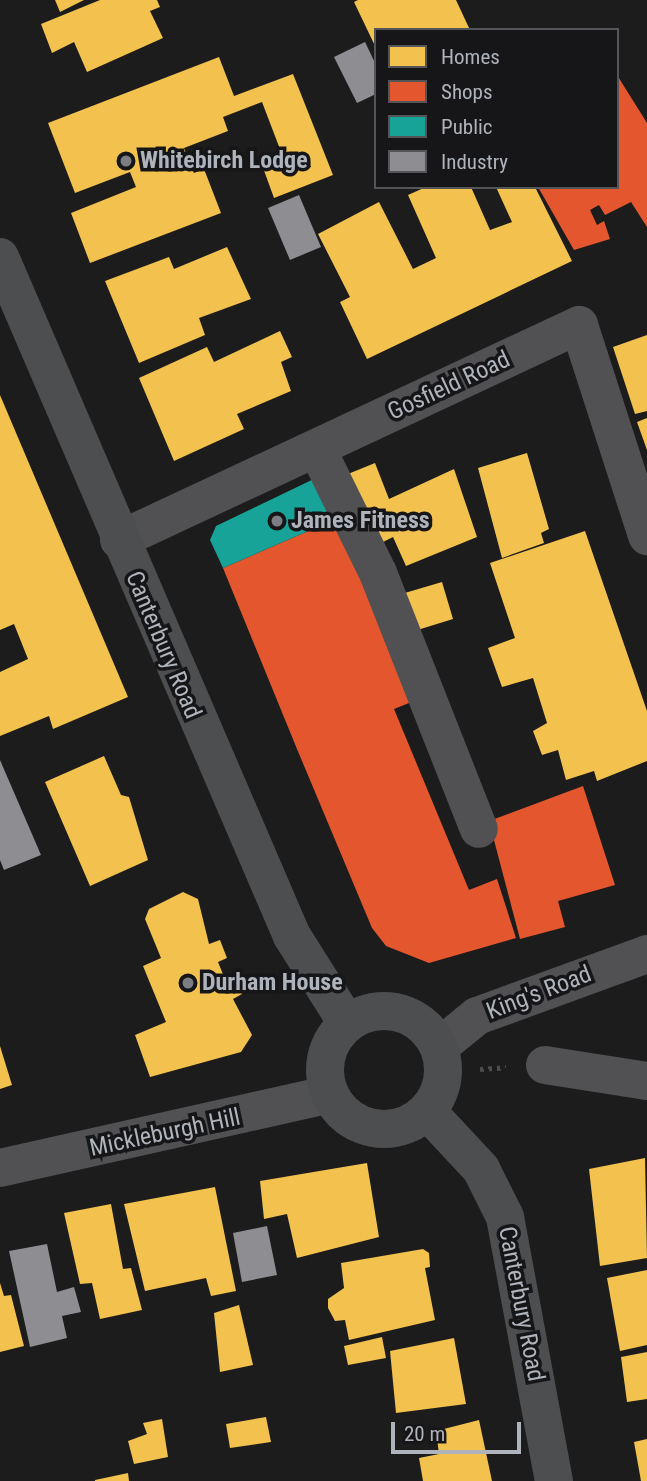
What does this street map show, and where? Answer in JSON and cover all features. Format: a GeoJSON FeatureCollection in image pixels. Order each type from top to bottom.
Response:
{"type":"FeatureCollection","features":[{"type":"Feature","properties":{"kind":"main road","name":"Canterbury Road"},"geometry":{"type":"LineString","coordinates":[[0,257],[119,540],[292,936],[347,1023]]}},
{"type":"Feature","properties":{"kind":"main road"},"geometry":{"type":"LineString","coordinates":[[391,1010],[420,1022],[442,1059],[428,1111],[383,1130],[351,1119],[330,1094],[328,1048],[347,1023],[391,1010]]}},
{"type":"Feature","properties":{"kind":"main road","name":"Canterbury Road"},"geometry":{"type":"LineString","coordinates":[[428,1111],[481,1168],[505,1217],[554,1481]]}},
{"type":"Feature","properties":{"kind":"street","name":"Gosfield Road"},"geometry":{"type":"LineString","coordinates":[[119,540],[579,325],[647,536]]}},
{"type":"Feature","properties":{"kind":"street"},"geometry":{"type":"LineString","coordinates":[[317,449],[378,573],[479,829]]}},
{"type":"Feature","properties":{"kind":"street","name":"King's Road"},"geometry":{"type":"LineString","coordinates":[[442,1059],[477,1016],[647,954]]}},
{"type":"Feature","properties":{"kind":"street"},"geometry":{"type":"LineString","coordinates":[[545,1065],[647,1081]]}},
{"type":"Feature","properties":{"kind":"street","name":"Mickleburgh Hill"},"geometry":{"type":"LineString","coordinates":[[0,1168],[330,1094]]}},
{"type":"Feature","properties":{"kind":"path"},"geometry":{"type":"LineString","coordinates":[[442,1059],[545,1065]]}},
{"type":"Feature","properties":{"kind":"building: Homes"},"geometry":{"type":"Polygon","coordinates":[[[55,0],[84,0],[60,12],[55,0]]]}},
{"type":"Feature","properties":{"kind":"building: Homes"},"geometry":{"type":"Polygon","coordinates":[[[100,0],[157,0],[160,7],[150,11],[163,38],[87,72],[74,42],[52,53],[41,24],[100,0]]]}},
{"type":"Feature","properties":{"kind":"building: Homes"},"geometry":{"type":"Polygon","coordinates":[[[456,0],[469,28],[374,28],[374,44],[354,2],[456,0]]]}},
{"type":"Feature","properties":{"kind":"building: Homes","name":"Whitebirch Lodge"},"geometry":{"type":"Polygon","coordinates":[[[219,57],[234,96],[293,74],[333,175],[274,198],[262,165],[283,157],[262,102],[223,117],[228,131],[184,148],[194,173],[204,169],[221,213],[90,263],[71,213],[136,187],[130,172],[75,193],[48,123],[219,57]]]}},
{"type":"Feature","properties":{"kind":"building: Homes"},"geometry":{"type":"Polygon","coordinates":[[[422,189],[472,189],[490,230],[512,222],[497,189],[536,189],[572,261],[367,359],[340,302],[350,297],[318,234],[379,202],[413,269],[436,258],[408,195],[422,189]]]}},
{"type":"Feature","properties":{"kind":"building: Homes"},"geometry":{"type":"Polygon","coordinates":[[[227,247],[251,299],[199,318],[205,335],[139,363],[105,281],[169,257],[174,269],[227,247]]]}},
{"type":"Feature","properties":{"kind":"building: Homes"},"geometry":{"type":"Polygon","coordinates":[[[280,331],[292,357],[281,362],[291,391],[237,414],[244,429],[174,461],[139,378],[207,347],[214,362],[280,331]]]}},
{"type":"Feature","properties":{"kind":"building: Homes"},"geometry":{"type":"Polygon","coordinates":[[[647,335],[647,411],[635,414],[613,347],[647,335]]]}},
{"type":"Feature","properties":{"kind":"building: Homes"},"geometry":{"type":"Polygon","coordinates":[[[0,395],[128,697],[53,729],[49,716],[0,736],[0,672],[28,659],[14,624],[0,630],[0,395]]]}},
{"type":"Feature","properties":{"kind":"building: Homes"},"geometry":{"type":"Polygon","coordinates":[[[647,418],[647,450],[637,422],[647,418]]]}},
{"type":"Feature","properties":{"kind":"building: Homes"},"geometry":{"type":"Polygon","coordinates":[[[527,453],[549,529],[541,533],[544,543],[502,558],[478,468],[527,453]]]}},
{"type":"Feature","properties":{"kind":"building: Homes"},"geometry":{"type":"Polygon","coordinates":[[[375,463],[389,499],[454,469],[477,537],[406,566],[393,537],[371,548],[343,476],[375,463]]]}},
{"type":"Feature","properties":{"kind":"building: Homes"},"geometry":{"type":"Polygon","coordinates":[[[585,531],[647,711],[647,761],[597,781],[594,771],[566,780],[558,750],[542,755],[533,731],[547,723],[533,678],[502,687],[488,648],[515,638],[490,563],[585,531]]]}},
{"type":"Feature","properties":{"kind":"building: Homes"},"geometry":{"type":"Polygon","coordinates":[[[442,582],[453,619],[411,632],[398,595],[442,582]]]}},
{"type":"Feature","properties":{"kind":"building: Homes"},"geometry":{"type":"Polygon","coordinates":[[[104,756],[121,795],[129,797],[148,860],[90,886],[45,782],[104,756]]]}},
{"type":"Feature","properties":{"kind":"building: Homes","name":"Durham House"},"geometry":{"type":"Polygon","coordinates":[[[183,892],[198,899],[209,944],[220,940],[227,958],[218,962],[227,984],[236,981],[242,994],[233,999],[252,1035],[241,1052],[150,1077],[135,1035],[166,1022],[143,966],[161,958],[145,919],[149,909],[183,892]]]}},
{"type":"Feature","properties":{"kind":"building: Homes"},"geometry":{"type":"Polygon","coordinates":[[[0,1046],[12,1085],[0,1089],[0,1046]]]}},
{"type":"Feature","properties":{"kind":"building: Homes"},"geometry":{"type":"Polygon","coordinates":[[[645,1158],[647,1258],[600,1266],[589,1169],[645,1158]]]}},
{"type":"Feature","properties":{"kind":"building: Homes"},"geometry":{"type":"Polygon","coordinates":[[[367,1163],[379,1237],[297,1258],[287,1214],[264,1219],[260,1181],[367,1163]]]}},
{"type":"Feature","properties":{"kind":"building: Homes"},"geometry":{"type":"Polygon","coordinates":[[[215,1187],[236,1291],[211,1296],[206,1278],[145,1291],[124,1204],[215,1187]]]}},
{"type":"Feature","properties":{"kind":"building: Homes"},"geometry":{"type":"Polygon","coordinates":[[[111,1204],[123,1269],[131,1268],[142,1310],[100,1319],[92,1283],[80,1284],[64,1213],[111,1204]]]}},
{"type":"Feature","properties":{"kind":"building: Homes"},"geometry":{"type":"Polygon","coordinates":[[[423,1249],[429,1253],[430,1267],[425,1268],[435,1320],[349,1340],[345,1320],[335,1321],[328,1308],[328,1299],[344,1288],[341,1263],[423,1249]]]}},
{"type":"Feature","properties":{"kind":"building: Homes"},"geometry":{"type":"Polygon","coordinates":[[[647,1270],[647,1345],[620,1351],[607,1278],[647,1270]]]}},
{"type":"Feature","properties":{"kind":"building: Homes"},"geometry":{"type":"Polygon","coordinates":[[[0,1283],[4,1296],[11,1295],[24,1346],[0,1352],[0,1283]]]}},
{"type":"Feature","properties":{"kind":"building: Homes"},"geometry":{"type":"Polygon","coordinates":[[[239,1305],[253,1365],[220,1372],[214,1313],[239,1305]]]}},
{"type":"Feature","properties":{"kind":"building: Homes"},"geometry":{"type":"Polygon","coordinates":[[[382,1337],[386,1358],[348,1365],[344,1346],[382,1337]]]}},
{"type":"Feature","properties":{"kind":"building: Homes"},"geometry":{"type":"Polygon","coordinates":[[[454,1338],[466,1404],[396,1413],[390,1351],[454,1338]]]}},
{"type":"Feature","properties":{"kind":"building: Homes"},"geometry":{"type":"Polygon","coordinates":[[[647,1352],[647,1399],[627,1402],[621,1357],[647,1352]]]}},
{"type":"Feature","properties":{"kind":"building: Homes"},"geometry":{"type":"Polygon","coordinates":[[[266,1417],[271,1442],[230,1448],[226,1424],[266,1417]]]}},
{"type":"Feature","properties":{"kind":"building: Homes"},"geometry":{"type":"Polygon","coordinates":[[[162,1419],[168,1457],[134,1464],[128,1441],[147,1434],[143,1423],[162,1419]]]}},
{"type":"Feature","properties":{"kind":"building: Homes"},"geometry":{"type":"Polygon","coordinates":[[[479,1420],[492,1481],[423,1481],[419,1458],[439,1454],[436,1431],[479,1420]]]}},
{"type":"Feature","properties":{"kind":"building: Homes"},"geometry":{"type":"Polygon","coordinates":[[[647,1439],[647,1481],[641,1481],[634,1442],[647,1439]]]}},
{"type":"Feature","properties":{"kind":"building: Homes"},"geometry":{"type":"Polygon","coordinates":[[[128,1473],[129,1481],[95,1481],[95,1480],[128,1473]]]}},
{"type":"Feature","properties":{"kind":"building: Shops"},"geometry":{"type":"Polygon","coordinates":[[[619,78],[647,123],[647,227],[631,202],[605,215],[599,205],[590,210],[597,225],[604,221],[610,239],[574,250],[539,189],[619,189],[619,78]]]}},
{"type":"Feature","properties":{"kind":"building: Shops"},"geometry":{"type":"Polygon","coordinates":[[[343,516],[424,697],[394,709],[469,890],[497,879],[516,938],[429,963],[386,946],[372,928],[297,749],[223,568],[343,516]]]}},
{"type":"Feature","properties":{"kind":"building: Shops"},"geometry":{"type":"Polygon","coordinates":[[[583,786],[615,885],[558,901],[565,927],[520,939],[489,821],[583,786]]]}},
{"type":"Feature","properties":{"kind":"building: Public","name":"James Fitness"},"geometry":{"type":"Polygon","coordinates":[[[320,476],[343,516],[223,568],[210,540],[216,526],[320,476]]]}},
{"type":"Feature","properties":{"kind":"building: Industry"},"geometry":{"type":"Polygon","coordinates":[[[365,42],[374,61],[374,95],[357,103],[334,57],[365,42]]]}},
{"type":"Feature","properties":{"kind":"building: Industry"},"geometry":{"type":"Polygon","coordinates":[[[299,195],[321,247],[290,260],[268,208],[299,195]]]}},
{"type":"Feature","properties":{"kind":"building: Industry"},"geometry":{"type":"Polygon","coordinates":[[[0,760],[41,855],[4,870],[0,860],[0,760]]]}},
{"type":"Feature","properties":{"kind":"building: Industry"},"geometry":{"type":"Polygon","coordinates":[[[267,1226],[277,1275],[242,1282],[233,1233],[267,1226]]]}},
{"type":"Feature","properties":{"kind":"building: Industry"},"geometry":{"type":"Polygon","coordinates":[[[47,1244],[57,1292],[74,1287],[81,1312],[62,1316],[67,1338],[30,1347],[9,1251],[47,1244]]]}},
{"type":"Feature","properties":{"kind":"place","name":"Whitebirch Lodge"},"geometry":{"type":"Point","coordinates":[126,161]}},
{"type":"Feature","properties":{"kind":"place","name":"James Fitness"},"geometry":{"type":"Point","coordinates":[277,521]}},
{"type":"Feature","properties":{"kind":"place","name":"Durham House"},"geometry":{"type":"Point","coordinates":[188,983]}}]}
